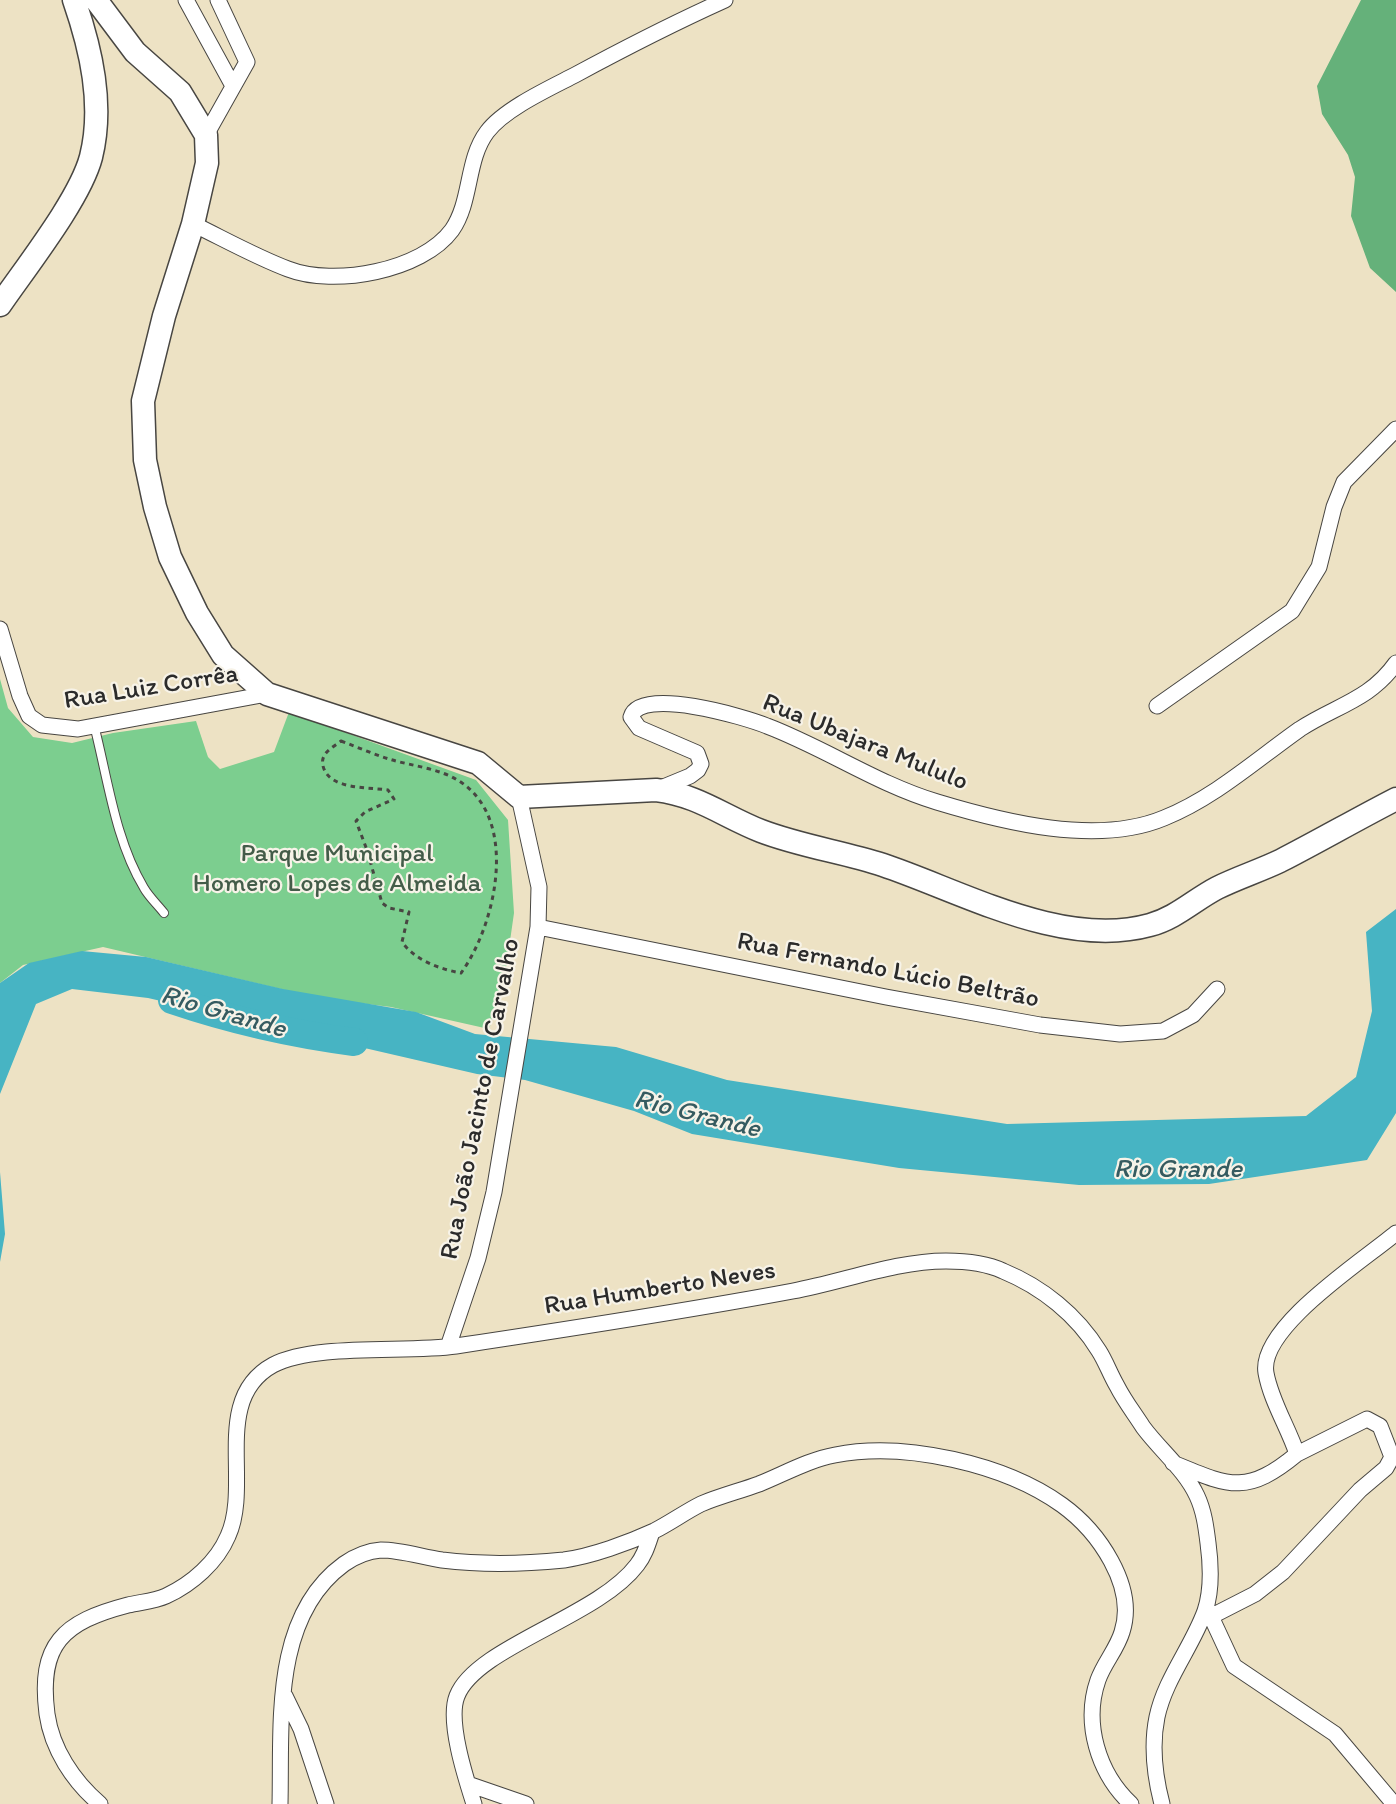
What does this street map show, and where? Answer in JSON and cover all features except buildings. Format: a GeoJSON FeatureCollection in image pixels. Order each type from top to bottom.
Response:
{"type":"FeatureCollection","features":[{"type":"Feature","properties":{"kind":"street"},"geometry":{"type":"LineString","coordinates":[[0,286],[63,194],[78,157],[83,97],[80,72],[60,0]]}},
{"type":"Feature","properties":{"kind":"street"},"geometry":{"type":"LineString","coordinates":[[0,305],[75,193],[91,158],[95,84],[87,36],[74,0]]}},
{"type":"Feature","properties":{"kind":"street"},"geometry":{"type":"LineString","coordinates":[[96,0],[135,52],[180,92],[206,135],[207,163],[194,224],[164,316],[143,401],[145,460],[155,507],[170,557],[197,613],[223,655],[267,694],[478,763],[519,797],[656,790],[697,799],[761,831],[884,865],[1046,924],[1111,930],[1149,926],[1175,916],[1216,888],[1279,861],[1396,799]]}},
{"type":"Feature","properties":{"kind":"street"},"geometry":{"type":"LineString","coordinates":[[186,0],[233,86]]}},
{"type":"Feature","properties":{"kind":"street"},"geometry":{"type":"LineString","coordinates":[[206,135],[246,66],[246,56],[218,0]]}},
{"type":"Feature","properties":{"kind":"street"},"geometry":{"type":"LineString","coordinates":[[194,224],[290,270],[323,276],[363,274],[396,267],[428,251],[452,230],[464,200],[475,156],[488,130],[527,100],[658,30],[725,0]]}},
{"type":"Feature","properties":{"kind":"street"},"geometry":{"type":"LineString","coordinates":[[1157,706],[1292,611],[1319,567],[1334,507],[1344,482],[1396,429]]}},
{"type":"Feature","properties":{"kind":"street","name":"Rua Luiz Corrêa"},"geometry":{"type":"LineString","coordinates":[[0,629],[20,696],[29,716],[42,725],[78,729],[267,694]]}},
{"type":"Feature","properties":{"kind":"street","name":"Rua Ubajara Mululo"},"geometry":{"type":"LineString","coordinates":[[656,790],[690,776],[698,770],[700,758],[697,753],[639,728],[633,722],[633,712],[637,707],[679,704],[703,708],[767,726],[873,778],[935,802],[1003,820],[1060,829],[1139,826],[1165,818],[1220,788],[1302,728],[1369,692],[1396,663]]}},
{"type":"Feature","properties":{"kind":"street","name":"Rua João Jacinto de Carvalho"},"geometry":{"type":"LineString","coordinates":[[448,1347],[481,1247],[494,1192],[508,1093],[538,927],[539,887],[519,797]]}},
{"type":"Feature","properties":{"kind":"street","name":"Rua Fernando Lúcio Beltrão"},"geometry":{"type":"LineString","coordinates":[[538,927],[897,999],[1040,1025],[1120,1034],[1163,1031],[1193,1015],[1217,989]]}},
{"type":"Feature","properties":{"kind":"street"},"geometry":{"type":"LineString","coordinates":[[1297,1454],[1268,1380],[1266,1357],[1276,1336],[1294,1315],[1396,1233]]}},
{"type":"Feature","properties":{"kind":"street","name":"Rua Humberto Neves"},"geometry":{"type":"LineString","coordinates":[[100,1804],[90,1796],[57,1752],[49,1725],[45,1692],[47,1662],[55,1644],[74,1627],[123,1606],[164,1597],[192,1580],[214,1560],[229,1534],[236,1508],[239,1409],[246,1392],[257,1377],[273,1365],[313,1353],[448,1347],[664,1315],[836,1284],[902,1266],[943,1260],[970,1262],[1000,1269],[1039,1290],[1068,1311],[1099,1350],[1118,1389],[1146,1430],[1195,1492],[1206,1525],[1211,1573],[1209,1612],[1157,1717],[1155,1779],[1162,1804]]}},
{"type":"Feature","properties":{"kind":"street"},"geometry":{"type":"LineString","coordinates":[[1173,1463],[1221,1483],[1245,1484],[1264,1477],[1297,1454],[1367,1419],[1380,1426],[1392,1457],[1386,1468],[1360,1490],[1277,1578],[1255,1594],[1209,1612],[1234,1666],[1335,1734],[1394,1804]]}},
{"type":"Feature","properties":{"kind":"street"},"geometry":{"type":"LineString","coordinates":[[280,1804],[284,1693],[295,1634],[305,1608],[322,1584],[344,1564],[363,1554],[381,1550],[462,1562],[531,1563],[568,1559],[652,1532],[700,1505],[804,1465],[834,1455],[866,1451],[914,1454],[955,1461],[1001,1473],[1064,1506],[1104,1550],[1119,1575],[1126,1596],[1122,1633],[1098,1680],[1092,1701],[1091,1724],[1095,1746],[1123,1796],[1131,1804]]}},
{"type":"Feature","properties":{"kind":"street"},"geometry":{"type":"LineString","coordinates":[[474,1804],[455,1716],[456,1697],[464,1683],[496,1656],[570,1616],[608,1592],[636,1566],[645,1553],[652,1532]]}},
{"type":"Feature","properties":{"kind":"street"},"geometry":{"type":"LineString","coordinates":[[284,1693],[301,1729],[326,1804]]}},
{"type":"Feature","properties":{"kind":"street"},"geometry":{"type":"LineString","coordinates":[[468,1784],[526,1804]]}},
{"type":"Feature","properties":{"kind":"lane"},"geometry":{"type":"LineString","coordinates":[[94,725],[121,835],[131,864],[144,890],[164,913]]}},
{"type":"Feature","properties":{"kind":"path"},"geometry":{"type":"LineString","coordinates":[[341,741],[459,781],[482,802],[495,833],[498,866],[483,926],[471,958],[461,973],[446,970],[411,955],[402,942],[409,912],[389,908],[382,903],[356,821],[365,812],[394,799],[388,790],[332,780],[324,770],[322,761],[325,752],[341,741]]}},
{"type":"Feature","properties":{"kind":"green space"},"geometry":{"type":"Polygon","coordinates":[[[1361,0],[1396,0],[1396,292],[1370,268],[1351,216],[1355,177],[1348,155],[1322,114],[1317,86],[1361,0]]]}},
{"type":"Feature","properties":{"kind":"green space","name":"Parque Municipal Homero Lopes de Almeida"},"geometry":{"type":"Polygon","coordinates":[[[0,679],[8,708],[33,737],[72,743],[113,733],[196,721],[208,757],[220,769],[274,752],[289,712],[476,780],[508,820],[514,913],[503,990],[489,1029],[391,1007],[319,998],[103,947],[23,965],[0,983],[0,679]]]}},
{"type":"Feature","properties":{"kind":"water"},"geometry":{"type":"Polygon","coordinates":[[[1396,909],[1396,1113],[1367,1160],[1209,1184],[1079,1185],[899,1168],[692,1134],[634,1111],[525,1080],[477,1074],[148,998],[72,989],[36,1004],[0,1094],[0,983],[29,963],[82,951],[146,957],[283,989],[416,1012],[475,1034],[616,1047],[727,1080],[1007,1124],[1306,1116],[1356,1077],[1372,1011],[1366,932],[1396,909]]]}},
{"type":"Feature","properties":{"kind":"water"},"geometry":{"type":"Polygon","coordinates":[[[0,1172],[5,1234],[0,1262],[0,1172]]]}},
{"type":"Feature","properties":{"kind":"waterway","name":"Rio Grande"},"geometry":{"type":"LineString","coordinates":[[172,1000],[262,1026],[354,1042]]}}]}
